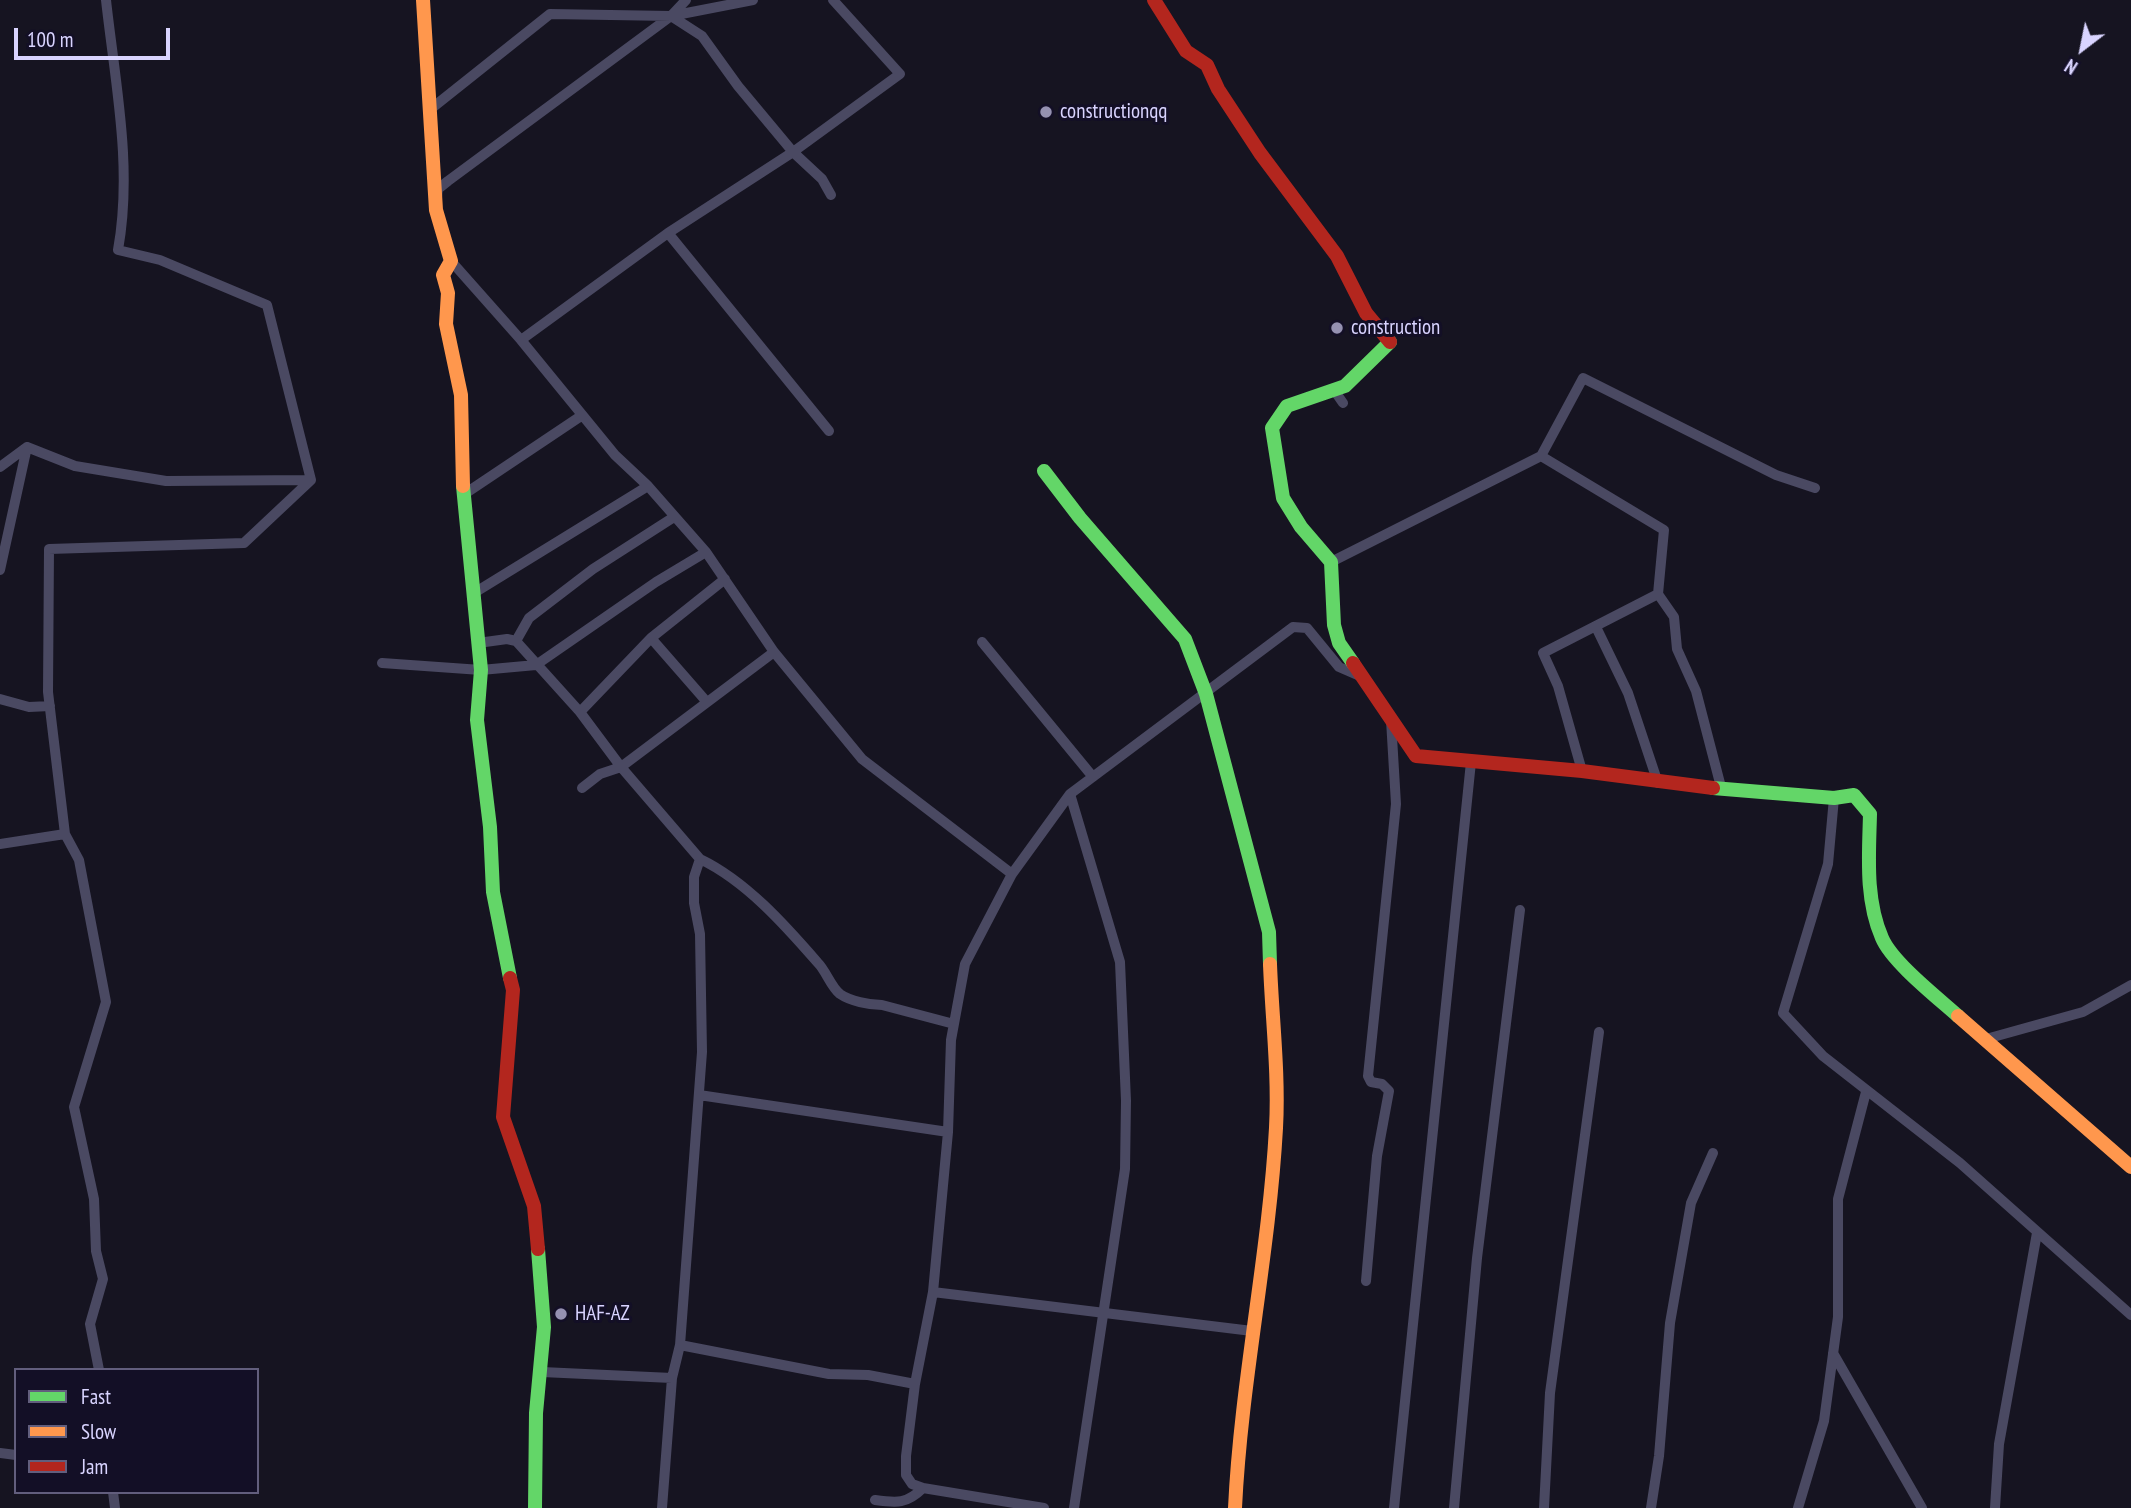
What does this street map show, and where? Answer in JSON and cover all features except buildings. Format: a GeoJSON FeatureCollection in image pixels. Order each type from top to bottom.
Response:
{"type":"FeatureCollection","features":[{"type":"Feature","properties":{"kind":"street"},"geometry":{"type":"LineString","coordinates":[[106,0],[123,150],[124,219],[118,250],[160,260],[267,305],[311,480]]}},
{"type":"Feature","properties":{"kind":"street"},"geometry":{"type":"LineString","coordinates":[[423,0],[432,108],[436,210],[451,261],[521,340],[581,416],[706,552],[775,652],[862,759],[1012,874]]}},
{"type":"Feature","properties":{"kind":"street"},"geometry":{"type":"LineString","coordinates":[[436,210],[438,189],[671,16],[685,0]]}},
{"type":"Feature","properties":{"kind":"street"},"geometry":{"type":"LineString","coordinates":[[432,108],[550,14],[671,16],[753,0]]}},
{"type":"Feature","properties":{"kind":"street"},"geometry":{"type":"LineString","coordinates":[[521,340],[668,233],[793,152],[900,74],[833,0]]}},
{"type":"Feature","properties":{"kind":"street"},"geometry":{"type":"LineString","coordinates":[[1154,0],[1186,51],[1206,65],[1218,89],[1253,142],[1338,256],[1366,313],[1391,341],[1345,386],[1287,406],[1272,428],[1283,498],[1301,527],[1331,562],[1334,625],[1339,643],[1416,756],[1582,771],[1658,783],[1834,798],[1854,795],[1870,814],[1868,878],[1882,940],[1914,977],[2131,1167]]}},
{"type":"Feature","properties":{"kind":"street"},"geometry":{"type":"LineString","coordinates":[[671,16],[702,36],[738,86],[793,152],[821,179],[831,195]]}},
{"type":"Feature","properties":{"kind":"street"},"geometry":{"type":"LineString","coordinates":[[668,233],[829,431]]}},
{"type":"Feature","properties":{"kind":"street"},"geometry":{"type":"LineString","coordinates":[[451,261],[443,275],[448,293],[446,324],[461,395],[463,501],[481,670],[477,720],[490,827],[493,892],[513,990],[503,1117],[534,1206],[544,1326],[542,1372],[536,1413],[535,1508]]}},
{"type":"Feature","properties":{"kind":"street"},"geometry":{"type":"LineString","coordinates":[[1331,562],[1541,456],[1581,382],[1586,378],[1776,475],[1815,488]]}},
{"type":"Feature","properties":{"kind":"street"},"geometry":{"type":"LineString","coordinates":[[1334,390],[1343,404]]}},
{"type":"Feature","properties":{"kind":"street"},"geometry":{"type":"LineString","coordinates":[[463,501],[466,493],[581,416]]}},
{"type":"Feature","properties":{"kind":"street"},"geometry":{"type":"LineString","coordinates":[[27,447],[75,466],[166,481],[311,480]]}},
{"type":"Feature","properties":{"kind":"street"},"geometry":{"type":"LineString","coordinates":[[0,467],[27,447]]}},
{"type":"Feature","properties":{"kind":"street"},"geometry":{"type":"LineString","coordinates":[[0,570],[27,447]]}},
{"type":"Feature","properties":{"kind":"street"},"geometry":{"type":"LineString","coordinates":[[1541,456],[1664,530],[1658,594],[1674,617],[1677,649],[1696,691],[1721,787]]}},
{"type":"Feature","properties":{"kind":"street"},"geometry":{"type":"LineString","coordinates":[[1044,471],[1080,518],[1185,639],[1206,694],[1269,932],[1276,1127],[1247,1396],[1238,1447],[1235,1508]]}},
{"type":"Feature","properties":{"kind":"street"},"geometry":{"type":"LineString","coordinates":[[99,1368],[90,1324],[103,1279],[96,1251],[92,1186],[74,1107],[106,1002],[79,860],[65,834],[50,706],[49,549],[244,543],[311,480]]}},
{"type":"Feature","properties":{"kind":"street"},"geometry":{"type":"LineString","coordinates":[[474,593],[648,486]]}},
{"type":"Feature","properties":{"kind":"street"},"geometry":{"type":"LineString","coordinates":[[516,642],[529,618],[593,569],[674,517]]}},
{"type":"Feature","properties":{"kind":"street"},"geometry":{"type":"LineString","coordinates":[[382,663],[481,670],[536,665],[656,582],[706,552]]}},
{"type":"Feature","properties":{"kind":"street"},"geometry":{"type":"LineString","coordinates":[[580,712],[651,638],[725,579]]}},
{"type":"Feature","properties":{"kind":"street"},"geometry":{"type":"LineString","coordinates":[[1582,771],[1558,686],[1543,653],[1658,594]]}},
{"type":"Feature","properties":{"kind":"street"},"geometry":{"type":"LineString","coordinates":[[1044,1508],[923,1488],[912,1484],[906,1475],[915,1384],[933,1292],[948,1132],[954,1024],[965,964],[1012,874],[1070,794],[1293,627],[1300,625],[1307,628],[1339,667],[1362,677]]}},
{"type":"Feature","properties":{"kind":"street"},"geometry":{"type":"LineString","coordinates":[[1596,627],[1628,693],[1658,783]]}},
{"type":"Feature","properties":{"kind":"street"},"geometry":{"type":"LineString","coordinates":[[651,638],[706,701]]}},
{"type":"Feature","properties":{"kind":"street"},"geometry":{"type":"LineString","coordinates":[[478,643],[507,639],[516,642],[580,712],[621,767],[700,859],[715,867],[784,924],[824,969],[839,993],[870,1005],[882,1005],[954,1024]]}},
{"type":"Feature","properties":{"kind":"street"},"geometry":{"type":"LineString","coordinates":[[982,642],[1093,777]]}},
{"type":"Feature","properties":{"kind":"street"},"geometry":{"type":"LineString","coordinates":[[582,788],[600,774],[621,767],[775,652]]}},
{"type":"Feature","properties":{"kind":"street"},"geometry":{"type":"LineString","coordinates":[[0,699],[29,707],[50,706]]}},
{"type":"Feature","properties":{"kind":"street"},"geometry":{"type":"LineString","coordinates":[[1366,1281],[1377,1156],[1389,1091],[1382,1084],[1371,1082],[1368,1076],[1396,804],[1391,718]]}},
{"type":"Feature","properties":{"kind":"street"},"geometry":{"type":"LineString","coordinates":[[1394,1508],[1471,762]]}},
{"type":"Feature","properties":{"kind":"street"},"geometry":{"type":"LineString","coordinates":[[1070,794],[1111,924],[1120,962],[1125,1169],[1106,1313],[1074,1508]]}},
{"type":"Feature","properties":{"kind":"street"},"geometry":{"type":"LineString","coordinates":[[1834,798],[1828,864],[1783,1013],[1823,1056],[1961,1163],[2131,1315]]}},
{"type":"Feature","properties":{"kind":"street"},"geometry":{"type":"LineString","coordinates":[[0,844],[65,834]]}},
{"type":"Feature","properties":{"kind":"street"},"geometry":{"type":"LineString","coordinates":[[662,1508],[672,1378],[681,1345],[699,1096],[702,1001],[694,877],[700,859]]}},
{"type":"Feature","properties":{"kind":"street"},"geometry":{"type":"LineString","coordinates":[[1454,1508],[1477,1258],[1520,910]]}},
{"type":"Feature","properties":{"kind":"street"},"geometry":{"type":"LineString","coordinates":[[1986,1039],[2083,1012],[2131,985]]}},
{"type":"Feature","properties":{"kind":"street"},"geometry":{"type":"LineString","coordinates":[[1544,1508],[1550,1393],[1599,1032]]}},
{"type":"Feature","properties":{"kind":"street"},"geometry":{"type":"LineString","coordinates":[[1798,1508],[1824,1421],[1838,1317],[1838,1199],[1867,1092]]}},
{"type":"Feature","properties":{"kind":"street"},"geometry":{"type":"LineString","coordinates":[[699,1096],[948,1132]]}},
{"type":"Feature","properties":{"kind":"street"},"geometry":{"type":"LineString","coordinates":[[1651,1508],[1659,1456],[1670,1323],[1690,1203],[1713,1153]]}},
{"type":"Feature","properties":{"kind":"street"},"geometry":{"type":"LineString","coordinates":[[1995,1508],[1999,1444],[2037,1233]]}},
{"type":"Feature","properties":{"kind":"street"},"geometry":{"type":"LineString","coordinates":[[933,1292],[1252,1331]]}},
{"type":"Feature","properties":{"kind":"street"},"geometry":{"type":"LineString","coordinates":[[681,1345],[829,1374],[868,1375],[915,1384]]}},
{"type":"Feature","properties":{"kind":"street"},"geometry":{"type":"LineString","coordinates":[[1833,1353],[1922,1508]]}},
{"type":"Feature","properties":{"kind":"street"},"geometry":{"type":"LineString","coordinates":[[542,1372],[672,1378]]}},
{"type":"Feature","properties":{"kind":"street"},"geometry":{"type":"LineString","coordinates":[[875,1500],[900,1504],[913,1498],[923,1488]]}},
{"type":"Feature","properties":{"kind":"traffic: fast"},"geometry":{"type":"LineString","coordinates":[[1353,663],[1339,643],[1334,625],[1331,562],[1301,527],[1283,498],[1272,428],[1287,406],[1345,386],[1390,342]]}},
{"type":"Feature","properties":{"kind":"traffic: fast"},"geometry":{"type":"LineString","coordinates":[[1044,471],[1080,518],[1185,639],[1206,694],[1269,932],[1270,964]]}},
{"type":"Feature","properties":{"kind":"traffic: fast"},"geometry":{"type":"LineString","coordinates":[[463,486],[481,670],[477,720],[490,827],[493,892],[510,978]]}},
{"type":"Feature","properties":{"kind":"traffic: fast"},"geometry":{"type":"LineString","coordinates":[[1713,788],[1834,798],[1854,795],[1870,814],[1870,892],[1882,938],[1895,958],[1958,1016]]}},
{"type":"Feature","properties":{"kind":"traffic: fast"},"geometry":{"type":"LineString","coordinates":[[535,1508],[536,1413],[544,1327],[538,1249]]}},
{"type":"Feature","properties":{"kind":"traffic: slow"},"geometry":{"type":"LineString","coordinates":[[423,0],[436,210],[451,261],[443,275],[448,293],[446,324],[461,395],[463,486]]}},
{"type":"Feature","properties":{"kind":"traffic: slow"},"geometry":{"type":"LineString","coordinates":[[1235,1508],[1243,1413],[1276,1128],[1276,1067],[1270,964]]}},
{"type":"Feature","properties":{"kind":"traffic: slow"},"geometry":{"type":"LineString","coordinates":[[1958,1016],[2131,1167]]}},
{"type":"Feature","properties":{"kind":"traffic: jam"},"geometry":{"type":"LineString","coordinates":[[1154,0],[1186,51],[1207,65],[1218,89],[1260,153],[1337,256],[1366,313],[1390,342]]}},
{"type":"Feature","properties":{"kind":"traffic: jam"},"geometry":{"type":"LineString","coordinates":[[1353,663],[1416,756],[1582,771],[1713,788]]}},
{"type":"Feature","properties":{"kind":"traffic: jam"},"geometry":{"type":"LineString","coordinates":[[510,978],[513,990],[503,1117],[534,1206],[538,1249]]}},
{"type":"Feature","properties":{"kind":"place","name":"constructionqq"},"geometry":{"type":"Point","coordinates":[1046,112]}},
{"type":"Feature","properties":{"kind":"place","name":"construction"},"geometry":{"type":"Point","coordinates":[1337,328]}},
{"type":"Feature","properties":{"kind":"place","name":"HAF-AZ"},"geometry":{"type":"Point","coordinates":[561,1314]}}]}
